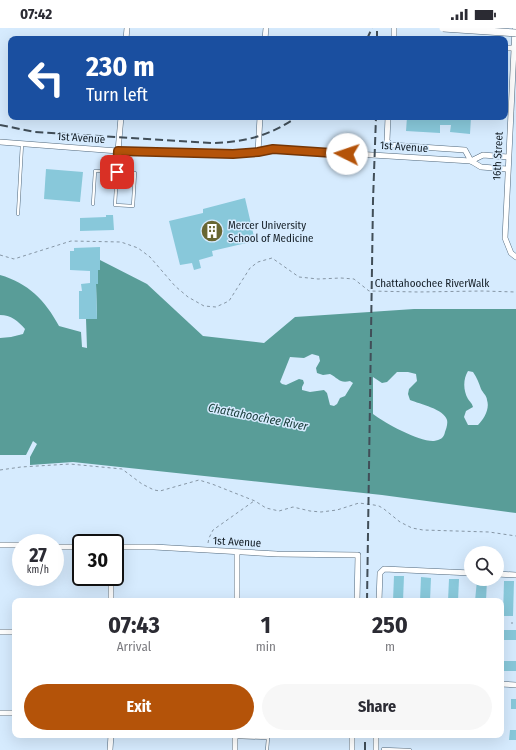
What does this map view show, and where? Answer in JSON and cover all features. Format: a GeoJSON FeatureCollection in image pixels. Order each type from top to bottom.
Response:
{"type":"FeatureCollection","features":[{"type":"Feature","properties":{"kind":"main road"},"geometry":{"type":"LineString","coordinates":[[443,28],[516,33]]}},
{"type":"Feature","properties":{"kind":"street","name":"16th Street"},"geometry":{"type":"LineString","coordinates":[[515,28],[504,238],[511,253],[516,257]]}},
{"type":"Feature","properties":{"kind":"street"},"geometry":{"type":"LineString","coordinates":[[118,151],[121,120]]}},
{"type":"Feature","properties":{"kind":"street"},"geometry":{"type":"LineString","coordinates":[[258,152],[260,120]]}},
{"type":"Feature","properties":{"kind":"street"},"geometry":{"type":"LineString","coordinates":[[388,120],[386,141],[391,145],[465,150],[471,161]]}},
{"type":"Feature","properties":{"kind":"street","name":"1st Avenue"},"geometry":{"type":"LineString","coordinates":[[0,142],[118,151],[233,154],[273,149],[471,161],[481,167],[507,169]]}},
{"type":"Feature","properties":{"kind":"street","name":"1st Avenue"},"geometry":{"type":"LineString","coordinates":[[471,161],[483,155],[508,156]]}},
{"type":"Feature","properties":{"kind":"street"},"geometry":{"type":"LineString","coordinates":[[0,545],[12,545]]}},
{"type":"Feature","properties":{"kind":"street","name":"1st Avenue"},"geometry":{"type":"LineString","coordinates":[[124,548],[154,547],[237,552],[358,555],[357,598]]}},
{"type":"Feature","properties":{"kind":"street"},"geometry":{"type":"LineString","coordinates":[[237,552],[237,598]]}},
{"type":"Feature","properties":{"kind":"street"},"geometry":{"type":"LineString","coordinates":[[379,598],[380,573],[384,570],[464,573]]}},
{"type":"Feature","properties":{"kind":"street"},"geometry":{"type":"LineString","coordinates":[[504,574],[516,575]]}},
{"type":"Feature","properties":{"kind":"street"},"geometry":{"type":"LineString","coordinates":[[111,586],[111,598]]}},
{"type":"Feature","properties":{"kind":"street"},"geometry":{"type":"LineString","coordinates":[[0,632],[12,632]]}},
{"type":"Feature","properties":{"kind":"street"},"geometry":{"type":"LineString","coordinates":[[504,684],[516,685]]}},
{"type":"Feature","properties":{"kind":"street"},"geometry":{"type":"LineString","coordinates":[[0,714],[12,713]]}},
{"type":"Feature","properties":{"kind":"street"},"geometry":{"type":"LineString","coordinates":[[110,750],[111,738]]}},
{"type":"Feature","properties":{"kind":"street"},"geometry":{"type":"LineString","coordinates":[[235,738],[235,750]]}},
{"type":"Feature","properties":{"kind":"street"},"geometry":{"type":"LineString","coordinates":[[352,738],[352,750]]}},
{"type":"Feature","properties":{"kind":"street"},"geometry":{"type":"LineString","coordinates":[[376,738],[376,750]]}},
{"type":"Feature","properties":{"kind":"lane"},"geometry":{"type":"LineString","coordinates":[[18,214],[22,144]]}},
{"type":"Feature","properties":{"kind":"lane"},"geometry":{"type":"LineString","coordinates":[[93,204],[95,171],[117,172],[135,173],[133,206],[115,205],[117,172],[118,151]]}},
{"type":"Feature","properties":{"kind":"lane"},"geometry":{"type":"LineString","coordinates":[[267,750],[268,738]]}},
{"type":"Feature","properties":{"kind":"lane"},"geometry":{"type":"LineString","coordinates":[[383,749],[410,750]]}},
{"type":"Feature","properties":{"kind":"path","name":"Chattahoochee RiverWalk"},"geometry":{"type":"LineString","coordinates":[[0,255],[14,259],[71,241],[121,242],[138,248],[150,257],[175,286],[188,297],[204,306],[216,307],[229,301],[250,268],[258,262],[272,258],[299,277],[318,279],[354,279],[370,291],[411,292],[482,290],[516,292]]}},
{"type":"Feature","properties":{"kind":"path"},"geometry":{"type":"LineString","coordinates":[[0,470],[21,466],[70,464],[122,469],[154,490],[160,491],[199,480],[255,501],[266,508],[279,511],[293,507],[321,512],[337,510],[359,503],[379,506],[400,522],[412,528],[423,530],[489,532],[516,536]]}},
{"type":"Feature","properties":{"kind":"path"},"geometry":{"type":"LineString","coordinates":[[207,550],[209,538],[213,530],[255,501]]}},
{"type":"Feature","properties":{"kind":"water","name":"Chattahoochee River"},"geometry":{"type":"Polygon","coordinates":[[[100,260],[147,284],[203,336],[264,343],[295,317],[414,309],[516,309],[516,513],[382,495],[73,462],[30,465],[30,457],[37,444],[33,441],[26,455],[0,455],[0,338],[23,334],[25,329],[14,319],[8,316],[0,315],[0,275],[10,278],[35,294],[48,308],[59,326],[81,332],[82,347],[87,348],[86,319],[97,319],[96,284],[98,283],[98,270],[100,269],[100,260]],[[312,354],[304,358],[290,357],[280,382],[286,385],[299,379],[303,380],[304,383],[302,390],[310,392],[324,390],[327,393],[330,405],[334,406],[340,398],[345,396],[353,383],[350,381],[341,381],[330,374],[323,375],[317,373],[316,368],[320,361],[319,356],[312,354]],[[468,371],[466,374],[464,388],[473,407],[466,411],[464,417],[468,425],[478,425],[484,417],[488,403],[486,396],[473,372],[468,371]],[[397,372],[387,382],[382,383],[373,377],[373,414],[394,427],[420,438],[434,441],[443,437],[447,426],[445,416],[437,410],[410,400],[408,394],[409,389],[417,381],[416,374],[397,372]]]}},
{"type":"Feature","properties":{"kind":"building"},"geometry":{"type":"Polygon","coordinates":[[[407,120],[471,120],[470,134],[450,132],[451,125],[440,125],[440,133],[406,131],[407,120]]]}},
{"type":"Feature","properties":{"kind":"building"},"geometry":{"type":"Polygon","coordinates":[[[46,169],[83,172],[80,202],[44,199],[46,169]]]}},
{"type":"Feature","properties":{"kind":"building","name":"Mercer University School of Medicine"},"geometry":{"type":"Polygon","coordinates":[[[245,198],[255,241],[212,251],[213,256],[199,260],[201,268],[194,270],[192,263],[180,265],[169,221],[203,213],[203,209],[245,198]]]}},
{"type":"Feature","properties":{"kind":"building"},"geometry":{"type":"Polygon","coordinates":[[[106,215],[113,215],[114,230],[80,231],[80,218],[106,217],[106,215]]]}},
{"type":"Feature","properties":{"kind":"building"},"geometry":{"type":"Polygon","coordinates":[[[100,247],[100,270],[98,270],[98,284],[96,284],[97,319],[79,319],[79,291],[82,291],[81,284],[90,283],[90,271],[70,270],[70,251],[74,251],[74,248],[100,247]]]}},
{"type":"Feature","properties":{"kind":"building"},"geometry":{"type":"Polygon","coordinates":[[[394,576],[404,576],[403,598],[393,598],[394,576]]]}},
{"type":"Feature","properties":{"kind":"building"},"geometry":{"type":"Polygon","coordinates":[[[421,577],[431,578],[430,598],[420,598],[421,577]]]}},
{"type":"Feature","properties":{"kind":"building"},"geometry":{"type":"Polygon","coordinates":[[[449,579],[459,579],[458,598],[448,598],[449,579]]]}},
{"type":"Feature","properties":{"kind":"building"},"geometry":{"type":"Polygon","coordinates":[[[504,581],[514,581],[513,616],[504,616],[504,581]]]}},
{"type":"Feature","properties":{"kind":"building"},"geometry":{"type":"Polygon","coordinates":[[[476,586],[487,586],[486,598],[475,598],[476,586]]]}},
{"type":"Feature","properties":{"kind":"building"},"geometry":{"type":"Polygon","coordinates":[[[504,630],[516,630],[516,640],[504,640],[504,630]]]}},
{"type":"Feature","properties":{"kind":"building"},"geometry":{"type":"Polygon","coordinates":[[[504,661],[516,661],[516,671],[504,671],[504,661]]]}},
{"type":"Feature","properties":{"kind":"building"},"geometry":{"type":"Polygon","coordinates":[[[511,699],[516,699],[516,709],[511,709],[511,699]]]}},
{"type":"Feature","properties":{"kind":"building"},"geometry":{"type":"Polygon","coordinates":[[[510,730],[516,730],[516,740],[509,740],[510,730]]]}},
{"type":"Feature","properties":{"kind":"railway"},"geometry":{"type":"LineString","coordinates":[[368,36],[372,28]]}},
{"type":"Feature","properties":{"kind":"railway"},"geometry":{"type":"LineString","coordinates":[[377,28],[377,36]]}},
{"type":"Feature","properties":{"kind":"railway"},"geometry":{"type":"LineString","coordinates":[[0,125],[35,132],[212,143],[257,137],[277,129],[293,120]]}},
{"type":"Feature","properties":{"kind":"railway"},"geometry":{"type":"LineString","coordinates":[[367,598],[373,201],[376,120]]}},
{"type":"Feature","properties":{"kind":"railway"},"geometry":{"type":"LineString","coordinates":[[365,738],[365,750]]}},
{"type":"Feature","properties":{"kind":"place","name":"Mercer University School of Medicine"},"geometry":{"type":"Point","coordinates":[212,231]}},
{"type":"Feature","properties":{"kind":"route"},"geometry":{"type":"LineString","coordinates":[[117,172],[118,151],[233,154],[273,149],[347,154]]}}]}
